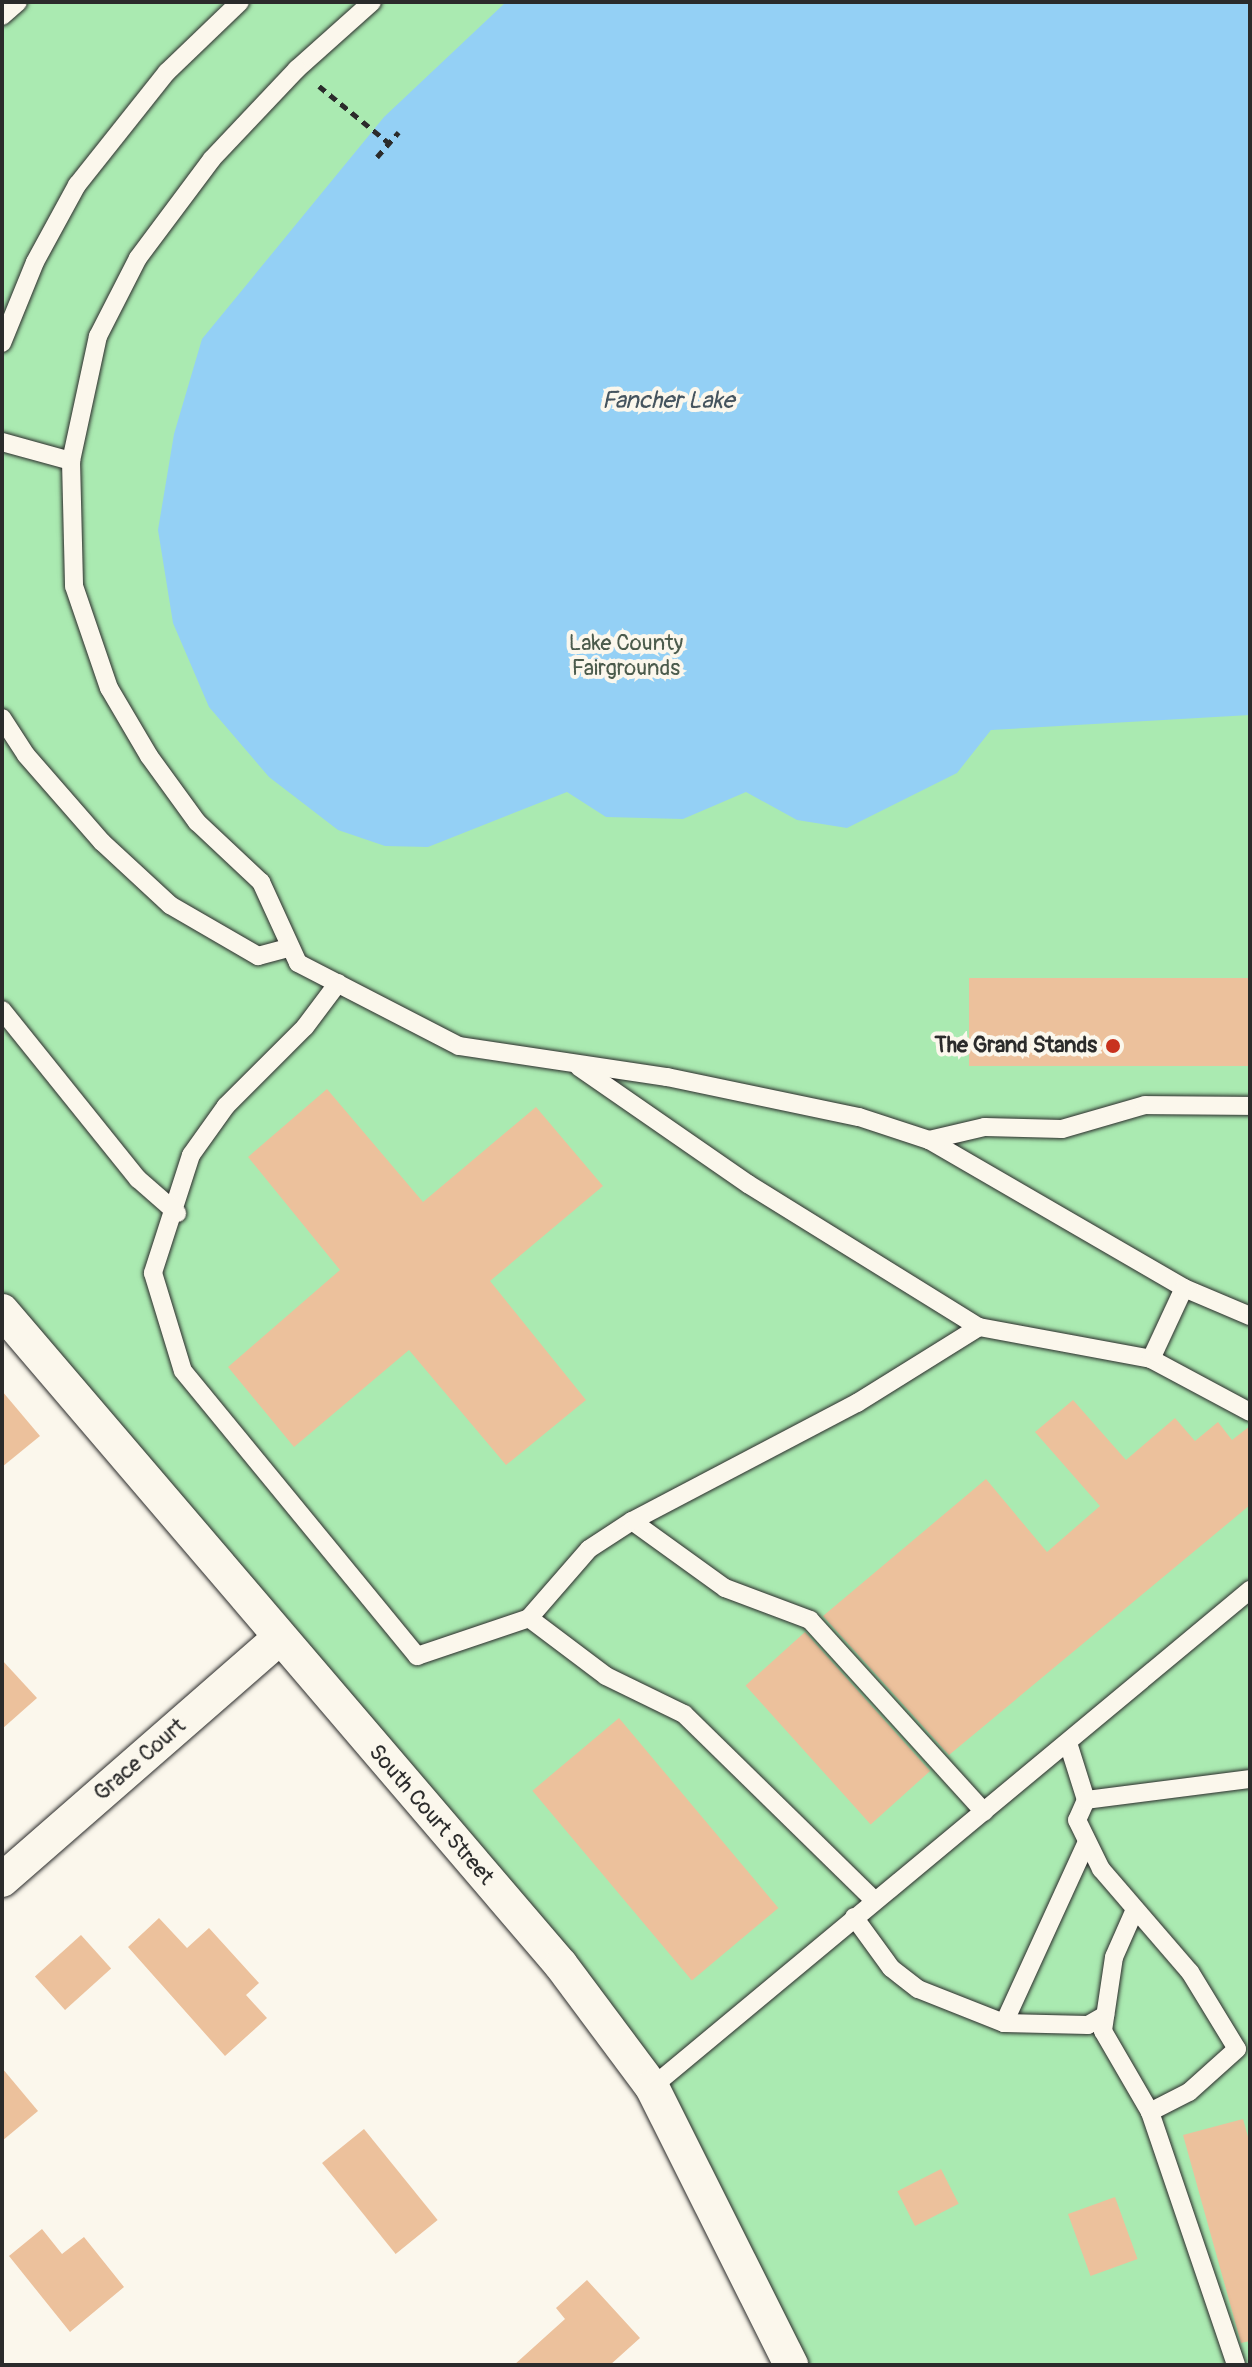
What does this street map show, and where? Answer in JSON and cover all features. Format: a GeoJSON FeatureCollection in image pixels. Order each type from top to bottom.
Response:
{"type":"FeatureCollection","features":[{"type":"Feature","properties":{"kind":"street","name":"South Court Street"},"geometry":{"type":"LineString","coordinates":[[2,1311],[278,1639],[561,1965],[652,2087],[781,2360]]}},
{"type":"Feature","properties":{"kind":"street","name":"Grace Court"},"geometry":{"type":"LineString","coordinates":[[2,1880],[278,1639]]}},
{"type":"Feature","properties":{"kind":"lane"},"geometry":{"type":"LineString","coordinates":[[2,16],[18,2]]}},
{"type":"Feature","properties":{"kind":"lane"},"geometry":{"type":"LineString","coordinates":[[2,343],[35,262],[77,185],[167,72],[240,2]]}},
{"type":"Feature","properties":{"kind":"lane"},"geometry":{"type":"LineString","coordinates":[[372,2],[297,69],[212,159],[138,258],[98,336],[71,461],[74,586],[109,688],[197,822],[261,882],[287,948],[298,963],[459,1046],[574,1063],[859,1117],[929,1140],[1184,1288],[1250,1316]]}},
{"type":"Feature","properties":{"kind":"lane"},"geometry":{"type":"LineString","coordinates":[[2,442],[71,461]]}},
{"type":"Feature","properties":{"kind":"lane"},"geometry":{"type":"LineString","coordinates":[[2,718],[26,755],[102,842],[170,905],[258,956],[287,948]]}},
{"type":"Feature","properties":{"kind":"lane"},"geometry":{"type":"LineString","coordinates":[[338,983],[305,1027],[226,1106],[191,1155],[177,1213],[153,1273],[183,1371],[417,1656],[529,1618],[589,1549],[632,1521],[857,1403],[979,1327]]}},
{"type":"Feature","properties":{"kind":"lane"},"geometry":{"type":"LineString","coordinates":[[2,1010],[138,1179],[177,1213]]}},
{"type":"Feature","properties":{"kind":"lane"},"geometry":{"type":"LineString","coordinates":[[574,1063],[748,1184],[979,1327],[1151,1359],[1250,1412]]}},
{"type":"Feature","properties":{"kind":"lane"},"geometry":{"type":"LineString","coordinates":[[929,1140],[985,1127],[1062,1129],[1145,1105],[1250,1106]]}},
{"type":"Feature","properties":{"kind":"lane"},"geometry":{"type":"LineString","coordinates":[[1151,1359],[1184,1288]]}},
{"type":"Feature","properties":{"kind":"lane"},"geometry":{"type":"LineString","coordinates":[[632,1521],[725,1588],[810,1620],[984,1812]]}},
{"type":"Feature","properties":{"kind":"lane"},"geometry":{"type":"LineString","coordinates":[[652,2087],[873,1899],[1069,1746],[1250,1590]]}},
{"type":"Feature","properties":{"kind":"lane"},"geometry":{"type":"LineString","coordinates":[[529,1618],[606,1676],[684,1714],[873,1899]]}},
{"type":"Feature","properties":{"kind":"lane"},"geometry":{"type":"LineString","coordinates":[[1069,1746],[1086,1800],[1077,1820],[1087,1842],[1133,1914],[1190,1972],[1250,2065]]}},
{"type":"Feature","properties":{"kind":"lane"},"geometry":{"type":"LineString","coordinates":[[1086,1800],[1250,1779]]}},
{"type":"Feature","properties":{"kind":"lane"},"geometry":{"type":"LineString","coordinates":[[1004,2023],[1087,1842]]}},
{"type":"Feature","properties":{"kind":"lane"},"geometry":{"type":"LineString","coordinates":[[1133,1914],[1114,1957],[1103,2031],[1150,2112],[1236,2365]]}},
{"type":"Feature","properties":{"kind":"lane"},"geometry":{"type":"LineString","coordinates":[[854,1917],[891,1968],[918,1989],[1004,2023],[1088,2025],[1105,2015]]}},
{"type":"Feature","properties":{"kind":"lane"},"geometry":{"type":"LineString","coordinates":[[1150,2112],[1189,2092],[1237,2049]]}},
{"type":"Feature","properties":{"kind":"path"},"geometry":{"type":"LineString","coordinates":[[297,69],[389,143]]}},
{"type":"Feature","properties":{"kind":"path"},"geometry":{"type":"LineString","coordinates":[[377,157],[399,132]]}},
{"type":"Feature","properties":{"kind":"green space","name":"Lake County Fairgrounds"},"geometry":{"type":"Polygon","coordinates":[[[2,2],[1250,2],[1250,2365],[791,2365],[654,2102],[2,1309],[2,2]]]}},
{"type":"Feature","properties":{"kind":"water","name":"Fancher Lake"},"geometry":{"type":"Polygon","coordinates":[[[506,2],[1250,2],[1250,715],[991,730],[957,773],[847,828],[797,820],[746,792],[683,819],[606,817],[567,792],[428,847],[385,846],[338,830],[269,777],[209,707],[173,623],[158,530],[174,434],[202,339],[384,117],[506,2]]]}},
{"type":"Feature","properties":{"kind":"building","name":"The Grand Stands"},"geometry":{"type":"Polygon","coordinates":[[[969,978],[1250,978],[1250,1066],[969,1066],[969,978]]]}},
{"type":"Feature","properties":{"kind":"building"},"geometry":{"type":"Polygon","coordinates":[[[327,1089],[423,1202],[536,1107],[603,1186],[490,1281],[586,1400],[506,1465],[409,1350],[294,1447],[228,1367],[340,1270],[248,1157],[327,1089]]]}},
{"type":"Feature","properties":{"kind":"building"},"geometry":{"type":"Polygon","coordinates":[[[2,1391],[40,1436],[2,1467],[2,1391]]]}},
{"type":"Feature","properties":{"kind":"building"},"geometry":{"type":"Polygon","coordinates":[[[1073,1400],[1126,1460],[1175,1418],[1195,1441],[1218,1422],[1232,1440],[1250,1426],[1250,1505],[949,1755],[823,1616],[986,1479],[1047,1552],[1100,1506],[1035,1432],[1073,1400]]]}},
{"type":"Feature","properties":{"kind":"building"},"geometry":{"type":"Polygon","coordinates":[[[805,1632],[930,1771],[871,1824],[746,1686],[805,1632]]]}},
{"type":"Feature","properties":{"kind":"building"},"geometry":{"type":"Polygon","coordinates":[[[2,1660],[37,1698],[2,1729],[2,1660]]]}},
{"type":"Feature","properties":{"kind":"building"},"geometry":{"type":"Polygon","coordinates":[[[619,1718],[778,1908],[692,1981],[532,1791],[619,1718]]]}},
{"type":"Feature","properties":{"kind":"building"},"geometry":{"type":"Polygon","coordinates":[[[159,1918],[187,1948],[209,1928],[259,1983],[246,1995],[267,2018],[225,2056],[128,1947],[159,1918]]]}},
{"type":"Feature","properties":{"kind":"building"},"geometry":{"type":"Polygon","coordinates":[[[81,1935],[111,1968],[65,2010],[35,1976],[81,1935]]]}},
{"type":"Feature","properties":{"kind":"building"},"geometry":{"type":"Polygon","coordinates":[[[2,2068],[38,2111],[2,2141],[2,2068]]]}},
{"type":"Feature","properties":{"kind":"building"},"geometry":{"type":"Polygon","coordinates":[[[1243,2119],[1250,2144],[1250,2341],[1241,2343],[1183,2135],[1243,2119]]]}},
{"type":"Feature","properties":{"kind":"building"},"geometry":{"type":"Polygon","coordinates":[[[364,2129],[438,2220],[396,2254],[322,2163],[364,2129]]]}},
{"type":"Feature","properties":{"kind":"building"},"geometry":{"type":"Polygon","coordinates":[[[941,2169],[959,2204],[915,2226],[897,2191],[941,2169]]]}},
{"type":"Feature","properties":{"kind":"building"},"geometry":{"type":"Polygon","coordinates":[[[1115,2197],[1138,2259],[1091,2276],[1068,2214],[1115,2197]]]}},
{"type":"Feature","properties":{"kind":"building"},"geometry":{"type":"Polygon","coordinates":[[[42,2229],[62,2254],[84,2237],[124,2287],[70,2332],[9,2256],[42,2229]]]}},
{"type":"Feature","properties":{"kind":"building"},"geometry":{"type":"Polygon","coordinates":[[[587,2280],[640,2338],[610,2365],[514,2365],[565,2319],[556,2308],[587,2280]]]}},
{"type":"Feature","properties":{"kind":"place","name":"The Grand Stands"},"geometry":{"type":"Point","coordinates":[1113,1046]}}]}
